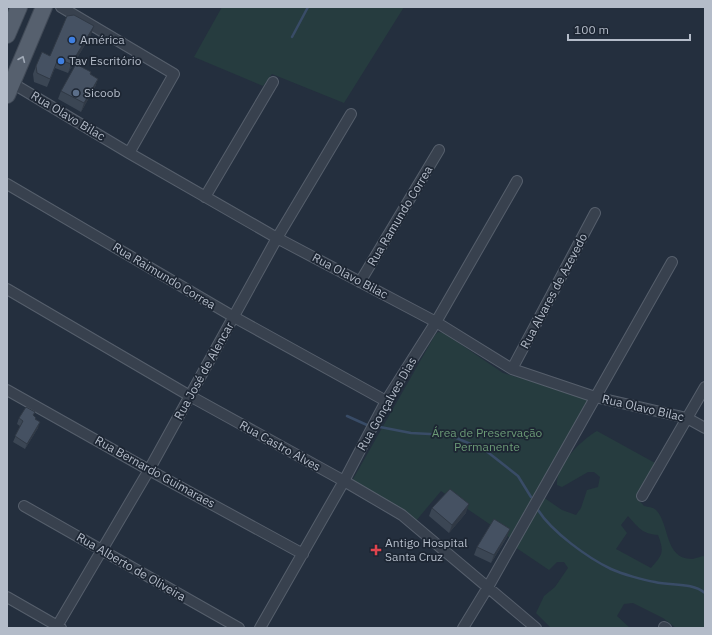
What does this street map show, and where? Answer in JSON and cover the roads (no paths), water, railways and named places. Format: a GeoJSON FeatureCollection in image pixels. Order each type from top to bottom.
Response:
{"type":"FeatureCollection","features":[{"type":"Feature","properties":{"kind":"main road"},"geometry":{"type":"LineString","coordinates":[[7,35],[19,7]]}},
{"type":"Feature","properties":{"kind":"main road"},"geometry":{"type":"LineString","coordinates":[[10,89],[44,7]]}},
{"type":"Feature","properties":{"kind":"street"},"geometry":{"type":"LineString","coordinates":[[61,7],[174,74],[129,153]]}},
{"type":"Feature","properties":{"kind":"street"},"geometry":{"type":"LineString","coordinates":[[205,197],[273,82]]}},
{"type":"Feature","properties":{"kind":"street","name":"Rua Olavo Bilac"},"geometry":{"type":"LineString","coordinates":[[10,89],[129,153],[277,238],[436,322],[512,369],[595,396],[687,418],[705,428]]}},
{"type":"Feature","properties":{"kind":"street","name":"Rua José de Alencar"},"geometry":{"type":"LineString","coordinates":[[58,627],[150,470],[277,238],[352,114]]}},
{"type":"Feature","properties":{"kind":"street","name":"Rua Ramundo Correa"},"geometry":{"type":"LineString","coordinates":[[360,282],[439,150]]}},
{"type":"Feature","properties":{"kind":"street","name":"Rua Gonçalves Dias"},"geometry":{"type":"LineString","coordinates":[[260,628],[344,481],[386,402],[436,322],[517,181]]}},
{"type":"Feature","properties":{"kind":"street","name":"Rua Raimundo Correa"},"geometry":{"type":"LineString","coordinates":[[7,184],[234,317],[386,402]]}},
{"type":"Feature","properties":{"kind":"street","name":"Rua Alvares de Azevedo"},"geometry":{"type":"LineString","coordinates":[[512,369],[595,213]]}},
{"type":"Feature","properties":{"kind":"street"},"geometry":{"type":"LineString","coordinates":[[463,628],[488,587],[672,262]]}},
{"type":"Feature","properties":{"kind":"street","name":"Rua Castro Alves"},"geometry":{"type":"LineString","coordinates":[[7,289],[190,396],[344,481],[402,515],[536,628]]}},
{"type":"Feature","properties":{"kind":"street"},"geometry":{"type":"LineString","coordinates":[[642,496],[705,387]]}},
{"type":"Feature","properties":{"kind":"street","name":"Rua Bernardo Guimaraes"},"geometry":{"type":"LineString","coordinates":[[7,390],[303,554]]}},
{"type":"Feature","properties":{"kind":"street","name":"Rua Alberto de Oliveira"},"geometry":{"type":"LineString","coordinates":[[24,506],[239,628]]}},
{"type":"Feature","properties":{"kind":"street"},"geometry":{"type":"LineString","coordinates":[[7,598],[58,627]]}},
{"type":"Feature","properties":{"kind":"waterway"},"geometry":{"type":"LineString","coordinates":[[292,37],[308,7]]}},
{"type":"Feature","properties":{"kind":"waterway"},"geometry":{"type":"LineString","coordinates":[[347,416],[367,425]]}},
{"type":"Feature","properties":{"kind":"waterway"},"geometry":{"type":"LineString","coordinates":[[380,427],[411,433],[449,435],[485,450],[518,476],[531,497]]}},
{"type":"Feature","properties":{"kind":"waterway"},"geometry":{"type":"LineString","coordinates":[[538,510],[552,527],[571,544],[611,569],[650,581],[694,587],[705,593]]}},
{"type":"Feature","properties":{"kind":"place","name":"América"},"geometry":{"type":"Point","coordinates":[72,40]}},
{"type":"Feature","properties":{"kind":"place","name":"Tav Escritório"},"geometry":{"type":"Point","coordinates":[61,61]}},
{"type":"Feature","properties":{"kind":"place","name":"Sicoob"},"geometry":{"type":"Point","coordinates":[76,93]}},
{"type":"Feature","properties":{"kind":"place","name":"Antigo Hospital Santa Cruz"},"geometry":{"type":"Point","coordinates":[376,550]}},
{"type":"Feature","properties":{"kind":"park label","name":"Área de Preservação Permanente"},"geometry":{"type":"Point","coordinates":[487,440]}}]}
